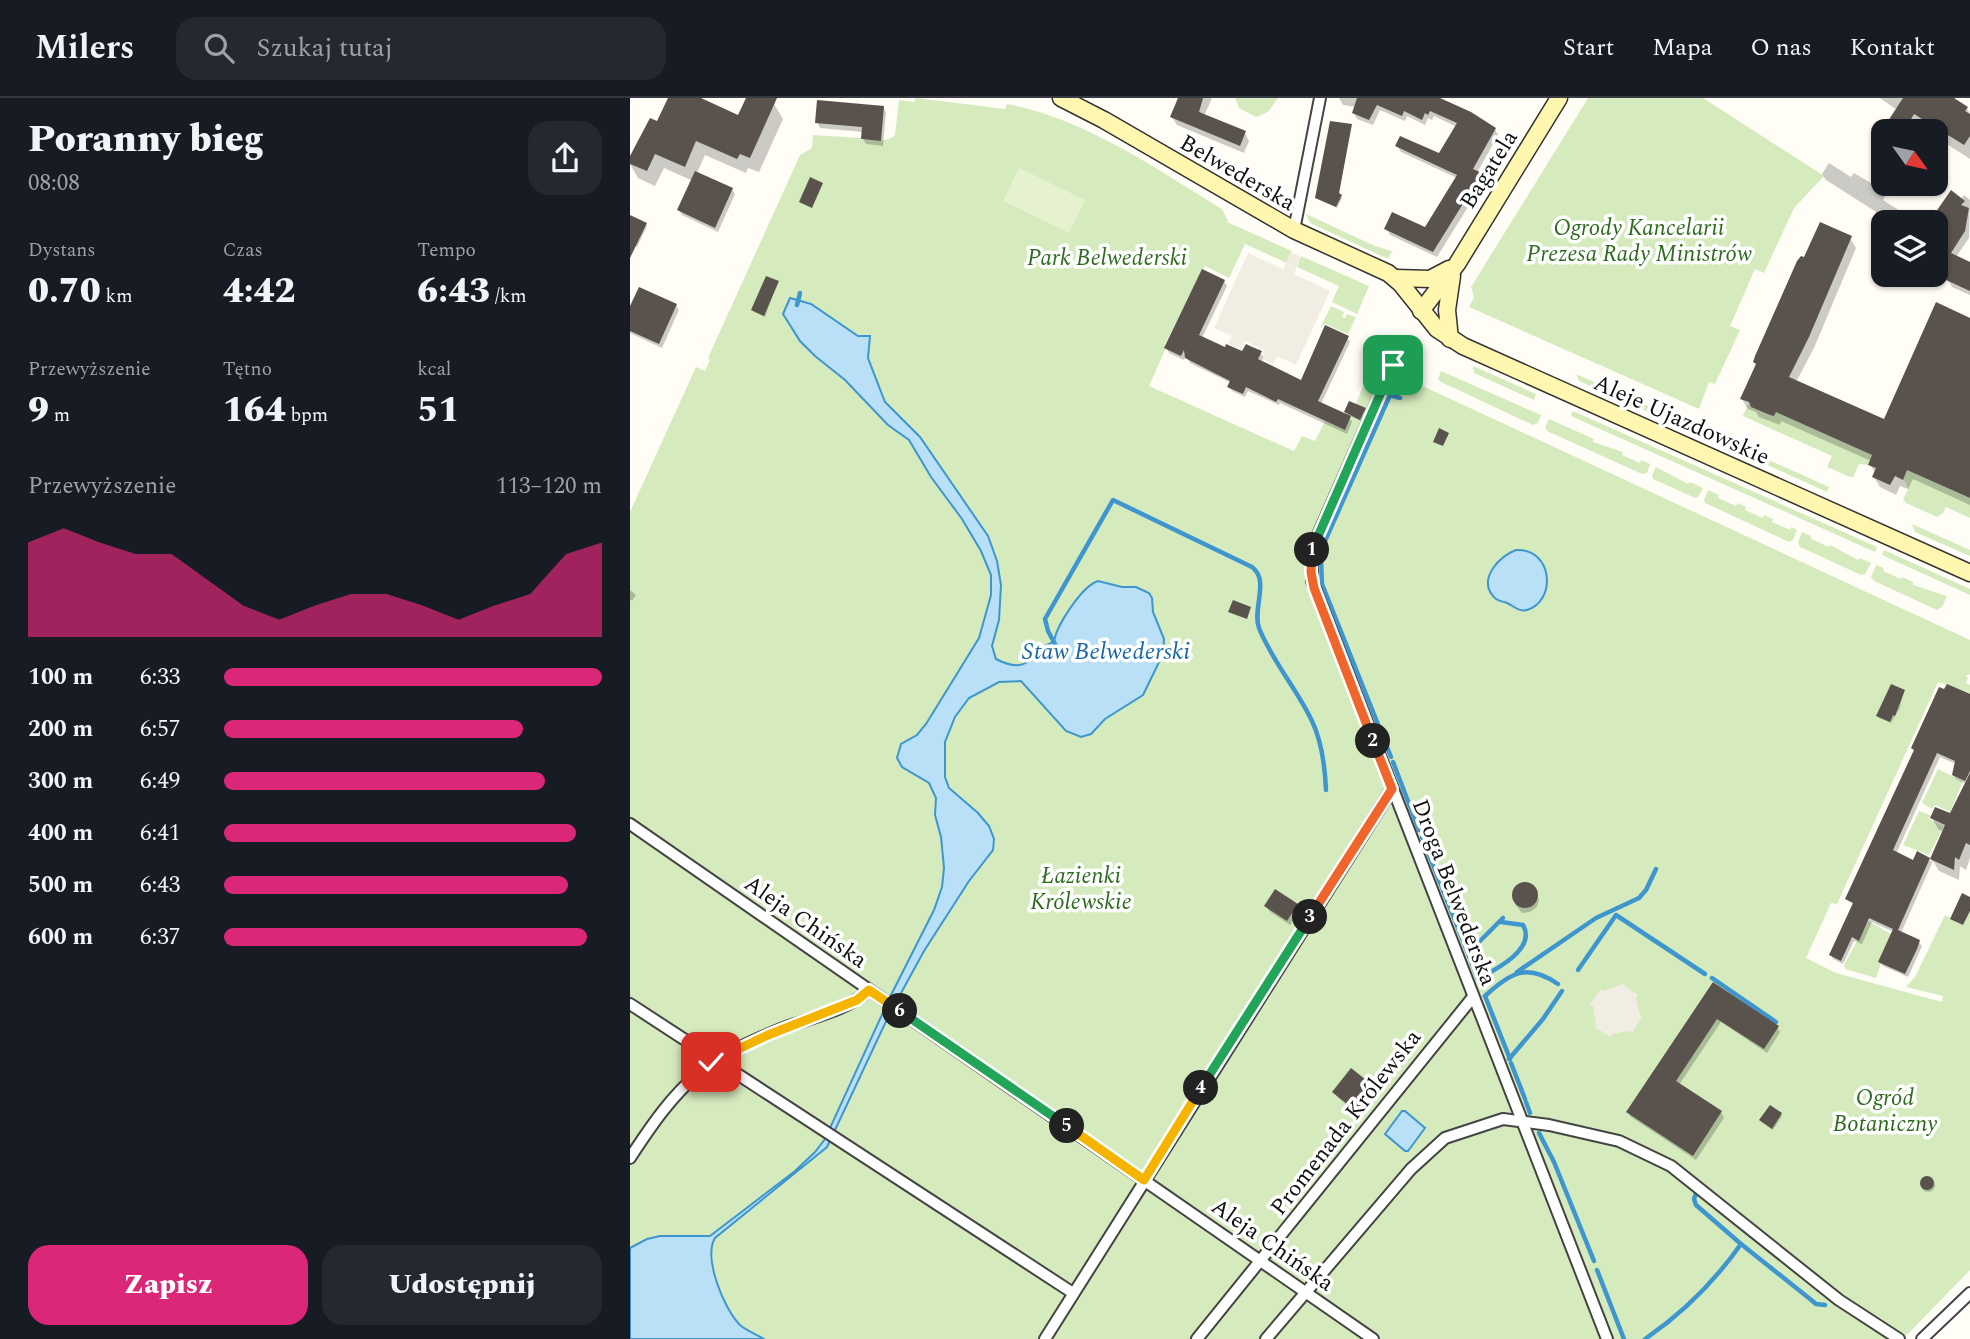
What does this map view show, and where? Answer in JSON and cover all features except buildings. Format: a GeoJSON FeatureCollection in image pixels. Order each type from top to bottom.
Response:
{"type":"FeatureCollection","features":[{"type":"Feature","properties":{"kind":"street","name":"Belwederska"},"geometry":{"type":"LineString","coordinates":[[1061,98],[1294,230],[1395,278]]}},
{"type":"Feature","properties":{"kind":"street"},"geometry":{"type":"LineString","coordinates":[[1294,230],[1320,98]]}},
{"type":"Feature","properties":{"kind":"street","name":"Bagatela"},"geometry":{"type":"LineString","coordinates":[[1421,311],[1457,264],[1559,98]]}},
{"type":"Feature","properties":{"kind":"street"},"geometry":{"type":"LineString","coordinates":[[1395,278],[1430,279],[1457,264]]}},
{"type":"Feature","properties":{"kind":"street","name":"Bagatela"},"geometry":{"type":"LineString","coordinates":[[1450,339],[1447,299],[1457,264]]}},
{"type":"Feature","properties":{"kind":"street","name":"Aleje Ujazdowskie"},"geometry":{"type":"LineString","coordinates":[[1395,278],[1437,329],[1450,339],[1970,573]]}},
{"type":"Feature","properties":{"kind":"street","name":"Droga Belwederska"},"geometry":{"type":"LineString","coordinates":[[1402,345],[1313,548],[1311,572],[1314,588],[1607,1339]]}},
{"type":"Feature","properties":{"kind":"street"},"geometry":{"type":"LineString","coordinates":[[1045,1339],[1392,789]]}},
{"type":"Feature","properties":{"kind":"street","name":"Aleja Chińska"},"geometry":{"type":"LineString","coordinates":[[630,824],[1373,1339]]}},
{"type":"Feature","properties":{"kind":"street"},"geometry":{"type":"LineString","coordinates":[[630,1158],[674,1096],[691,1078],[715,1060],[768,1035],[874,993]]}},
{"type":"Feature","properties":{"kind":"street","name":"Promenada Królewska"},"geometry":{"type":"LineString","coordinates":[[1197,1339],[1473,997]]}},
{"type":"Feature","properties":{"kind":"street"},"geometry":{"type":"LineString","coordinates":[[630,1004],[1073,1293]]}},
{"type":"Feature","properties":{"kind":"street"},"geometry":{"type":"LineString","coordinates":[[1266,1339],[1411,1169],[1436,1145],[1445,1138],[1497,1120],[1522,1121],[1619,1141],[1671,1166],[1839,1300],[1899,1339]]}},
{"type":"Feature","properties":{"kind":"street"},"geometry":{"type":"LineString","coordinates":[[1922,1339],[1970,1293]]}},
{"type":"Feature","properties":{"kind":"green space","name":"Łazienki Królewskie"},"geometry":{"type":"Polygon","coordinates":[[[916,98],[1005,109],[1007,104],[1064,121],[1119,147],[1222,209],[1227,222],[1292,251],[1287,263],[1245,244],[1229,278],[1205,266],[1165,344],[1165,350],[1149,386],[1294,451],[1302,436],[1315,441],[1325,421],[1345,430],[1373,363],[1970,640],[1970,674],[1966,676],[1966,683],[1970,685],[1970,694],[1938,682],[1837,904],[1831,903],[1806,958],[1836,973],[1942,1002],[1943,996],[1906,987],[1915,977],[1945,915],[1963,925],[1970,911],[1970,1270],[1903,1339],[630,1339],[630,512],[696,367],[705,371],[710,360],[708,358],[800,155],[812,148],[813,135],[861,140],[892,138],[895,135],[899,100],[914,102],[916,98]]]}},
{"type":"Feature","properties":{"kind":"green space"},"geometry":{"type":"Polygon","coordinates":[[[1235,98],[1278,98],[1268,112],[1256,117],[1239,108],[1235,98]]]}},
{"type":"Feature","properties":{"kind":"green space","name":"Ogrody Kancelarii Prezesa Rady Ministrów"},"geometry":{"type":"Polygon","coordinates":[[[1588,98],[1703,98],[1824,176],[1794,208],[1764,273],[1755,269],[1730,326],[1740,330],[1715,384],[1709,382],[1699,409],[1469,307],[1474,297],[1471,287],[1588,98]]]}},
{"type":"Feature","properties":{"kind":"green space"},"geometry":{"type":"Polygon","coordinates":[[[1019,168],[1085,200],[1069,233],[1003,201],[1019,168]]]}},
{"type":"Feature","properties":{"kind":"green space"},"geometry":{"type":"Polygon","coordinates":[[[1306,214],[1375,246],[1392,251],[1388,259],[1310,223],[1306,214]]]}},
{"type":"Feature","properties":{"kind":"green space"},"geometry":{"type":"Polygon","coordinates":[[[1301,256],[1369,286],[1357,314],[1332,302],[1339,286],[1297,267],[1301,256]]]}},
{"type":"Feature","properties":{"kind":"green space"},"geometry":{"type":"Polygon","coordinates":[[[1331,306],[1344,312],[1342,317],[1345,318],[1347,314],[1356,317],[1348,334],[1325,324],[1320,328],[1331,306]]]}},
{"type":"Feature","properties":{"kind":"green space"},"geometry":{"type":"Polygon","coordinates":[[[1473,366],[1536,394],[1534,400],[1474,373],[1473,366]]]}},
{"type":"Feature","properties":{"kind":"green space"},"geometry":{"type":"Polygon","coordinates":[[[1441,371],[1541,415],[1538,423],[1533,425],[1441,382],[1438,379],[1441,371]]]}},
{"type":"Feature","properties":{"kind":"green space"},"geometry":{"type":"Polygon","coordinates":[[[1576,374],[1696,427],[1693,431],[1689,430],[1579,381],[1576,374]]]}},
{"type":"Feature","properties":{"kind":"green space"},"geometry":{"type":"Polygon","coordinates":[[[1748,404],[1769,415],[1776,412],[1872,455],[1868,465],[1859,464],[1853,477],[1827,467],[1832,456],[1743,416],[1748,404]]]}},
{"type":"Feature","properties":{"kind":"green space"},"geometry":{"type":"Polygon","coordinates":[[[1573,411],[1877,547],[1875,552],[1571,416],[1573,411]]]}},
{"type":"Feature","properties":{"kind":"green space"},"geometry":{"type":"Polygon","coordinates":[[[1549,419],[1594,439],[1593,442],[1623,452],[1622,455],[1640,463],[1641,460],[1650,464],[1647,473],[1642,474],[1547,431],[1545,427],[1549,419]]]}},
{"type":"Feature","properties":{"kind":"green space"},"geometry":{"type":"Polygon","coordinates":[[[1709,433],[1829,487],[1827,492],[1712,440],[1708,436],[1709,433]]]}},
{"type":"Feature","properties":{"kind":"green space"},"geometry":{"type":"Polygon","coordinates":[[[1656,467],[1688,484],[1690,482],[1703,488],[1698,497],[1653,479],[1656,467]]]}},
{"type":"Feature","properties":{"kind":"green space"},"geometry":{"type":"Polygon","coordinates":[[[1907,470],[1970,498],[1970,518],[1946,507],[1937,517],[1906,503],[1903,499],[1908,490],[1903,480],[1907,470]]]}},
{"type":"Feature","properties":{"kind":"green space"},"geometry":{"type":"Polygon","coordinates":[[[1708,490],[1719,495],[1718,498],[1736,506],[1738,503],[1746,507],[1745,510],[1763,518],[1764,515],[1773,519],[1772,522],[1790,530],[1791,527],[1797,530],[1793,540],[1789,542],[1705,503],[1708,490]]]}},
{"type":"Feature","properties":{"kind":"green space"},"geometry":{"type":"Polygon","coordinates":[[[1912,524],[1970,550],[1970,556],[1915,532],[1912,524]]]}},
{"type":"Feature","properties":{"kind":"green space"},"geometry":{"type":"Polygon","coordinates":[[[1802,532],[1811,536],[1811,539],[1871,563],[1865,574],[1861,575],[1800,547],[1798,542],[1802,532]]]}},
{"type":"Feature","properties":{"kind":"green space"},"geometry":{"type":"Polygon","coordinates":[[[1884,550],[1970,589],[1970,595],[1882,555],[1884,550]]]}},
{"type":"Feature","properties":{"kind":"green space"},"geometry":{"type":"Polygon","coordinates":[[[1876,565],[1884,568],[1883,571],[1913,582],[1913,585],[1947,596],[1942,607],[1937,610],[1874,581],[1871,577],[1876,565]]]}},
{"type":"Feature","properties":{"kind":"green space"},"geometry":{"type":"Polygon","coordinates":[[[1938,769],[1963,781],[1950,812],[1935,805],[1932,809],[1922,803],[1938,769]]]}},
{"type":"Feature","properties":{"kind":"green space"},"geometry":{"type":"Polygon","coordinates":[[[1919,811],[1930,815],[1929,819],[1944,826],[1929,855],[1903,845],[1919,811]]]}},
{"type":"Feature","properties":{"kind":"green space"},"geometry":{"type":"Polygon","coordinates":[[[1868,921],[1891,934],[1876,978],[1845,969],[1844,965],[1868,921]]]}},
{"type":"Feature","properties":{"kind":"shaded area"},"geometry":{"type":"Polygon","coordinates":[[[1291,252],[1301,257],[1294,274],[1330,291],[1296,365],[1277,356],[1273,364],[1261,359],[1264,350],[1245,341],[1241,349],[1228,344],[1232,336],[1214,328],[1248,253],[1283,269],[1291,252]]]}},
{"type":"Feature","properties":{"kind":"shaded area"},"geometry":{"type":"Polygon","coordinates":[[[1623,984],[1638,995],[1636,997],[1642,1017],[1632,1033],[1629,1031],[1612,1034],[1610,1037],[1595,1027],[1593,1006],[1590,1004],[1601,989],[1603,991],[1623,984]]]}},
{"type":"Feature","properties":{"kind":"water","name":"Staw Belwederski"},"geometry":{"type":"Polygon","coordinates":[[[790,298],[811,304],[858,336],[870,336],[868,358],[885,402],[920,437],[988,536],[997,561],[1001,585],[999,620],[992,646],[996,659],[1008,664],[1025,664],[1046,645],[1054,642],[1059,626],[1071,607],[1085,590],[1098,581],[1122,587],[1136,587],[1149,593],[1164,639],[1163,654],[1143,695],[1105,719],[1091,734],[1081,737],[1066,731],[1021,681],[999,682],[969,698],[955,717],[945,742],[945,777],[949,788],[989,826],[994,839],[993,850],[969,881],[924,951],[889,1015],[827,1147],[715,1238],[712,1247],[713,1270],[728,1307],[740,1325],[764,1339],[630,1339],[630,1248],[660,1236],[710,1236],[795,1171],[825,1139],[891,995],[934,910],[942,887],[944,868],[941,837],[935,815],[936,798],[929,783],[902,767],[897,758],[901,744],[917,735],[926,724],[979,638],[991,595],[991,575],[981,551],[909,440],[888,425],[845,380],[800,341],[783,314],[790,298]]]}},
{"type":"Feature","properties":{"kind":"water"},"geometry":{"type":"Polygon","coordinates":[[[1516,550],[1538,557],[1547,576],[1543,597],[1537,605],[1527,610],[1497,600],[1489,589],[1489,575],[1493,569],[1504,557],[1516,550]]]}},
{"type":"Feature","properties":{"kind":"water"},"geometry":{"type":"Polygon","coordinates":[[[1402,1111],[1425,1128],[1408,1151],[1385,1134],[1402,1111]]]}},
{"type":"Feature","properties":{"kind":"waterway"},"geometry":{"type":"LineString","coordinates":[[797,305],[800,293]]}},
{"type":"Feature","properties":{"kind":"waterway"},"geometry":{"type":"LineString","coordinates":[[1391,757],[1322,584],[1321,558],[1325,541],[1390,395],[1400,398]]}},
{"type":"Feature","properties":{"kind":"waterway","name":"Staw Belwederski"},"geometry":{"type":"LineString","coordinates":[[1056,646],[1045,619],[1113,500],[1252,567],[1260,579],[1257,612],[1259,628],[1315,729],[1322,755],[1326,790]]}},
{"type":"Feature","properties":{"kind":"waterway"},"geometry":{"type":"LineString","coordinates":[[1393,762],[1419,830]]}},
{"type":"Feature","properties":{"kind":"waterway"},"geometry":{"type":"LineString","coordinates":[[1422,837],[1478,979]]}},
{"type":"Feature","properties":{"kind":"waterway"},"geometry":{"type":"LineString","coordinates":[[1517,972],[1596,918],[1639,898],[1656,869]]}},
{"type":"Feature","properties":{"kind":"waterway"},"geometry":{"type":"LineString","coordinates":[[1578,970],[1616,915],[1705,974]]}},
{"type":"Feature","properties":{"kind":"waterway"},"geometry":{"type":"LineString","coordinates":[[1468,953],[1503,918]]}},
{"type":"Feature","properties":{"kind":"waterway"},"geometry":{"type":"LineString","coordinates":[[1478,979],[1512,958],[1524,942],[1526,934],[1523,925],[1501,922]]}},
{"type":"Feature","properties":{"kind":"waterway"},"geometry":{"type":"LineString","coordinates":[[1485,996],[1503,981],[1520,973],[1537,974],[1558,984]]}},
{"type":"Feature","properties":{"kind":"waterway"},"geometry":{"type":"LineString","coordinates":[[1712,978],[1776,1022]]}},
{"type":"Feature","properties":{"kind":"waterway"},"geometry":{"type":"LineString","coordinates":[[1509,1059],[1543,1019],[1562,991]]}},
{"type":"Feature","properties":{"kind":"waterway"},"geometry":{"type":"LineString","coordinates":[[1485,996],[1510,1059]]}},
{"type":"Feature","properties":{"kind":"waterway"},"geometry":{"type":"LineString","coordinates":[[1511,1063],[1525,1099]]}},
{"type":"Feature","properties":{"kind":"waterway"},"geometry":{"type":"LineString","coordinates":[[1526,1102],[1530,1113]]}},
{"type":"Feature","properties":{"kind":"waterway"},"geometry":{"type":"LineString","coordinates":[[1539,1133],[1554,1162],[1594,1261]]}},
{"type":"Feature","properties":{"kind":"waterway"},"geometry":{"type":"LineString","coordinates":[[1697,1191],[1694,1199],[1696,1205],[1741,1244]]}},
{"type":"Feature","properties":{"kind":"waterway"},"geometry":{"type":"LineString","coordinates":[[1645,1339],[1698,1296],[1741,1244],[1816,1304],[1825,1305]]}},
{"type":"Feature","properties":{"kind":"waterway"},"geometry":{"type":"LineString","coordinates":[[1597,1270],[1624,1339]]}},
{"type":"Feature","properties":{"kind":"route"},"geometry":{"type":"LineString","coordinates":[[711,1062],[768,1035],[857,1000],[869,990],[1144,1180],[1392,789],[1314,588],[1311,572],[1315,542],[1393,365]]}},
{"type":"Feature","properties":{"kind":"park label","name":"Park Belwederski"},"geometry":{"type":"Point","coordinates":[1107,257]}},
{"type":"Feature","properties":{"kind":"park label","name":"Ogród Botaniczny"},"geometry":{"type":"Point","coordinates":[1885,1110]}}]}
